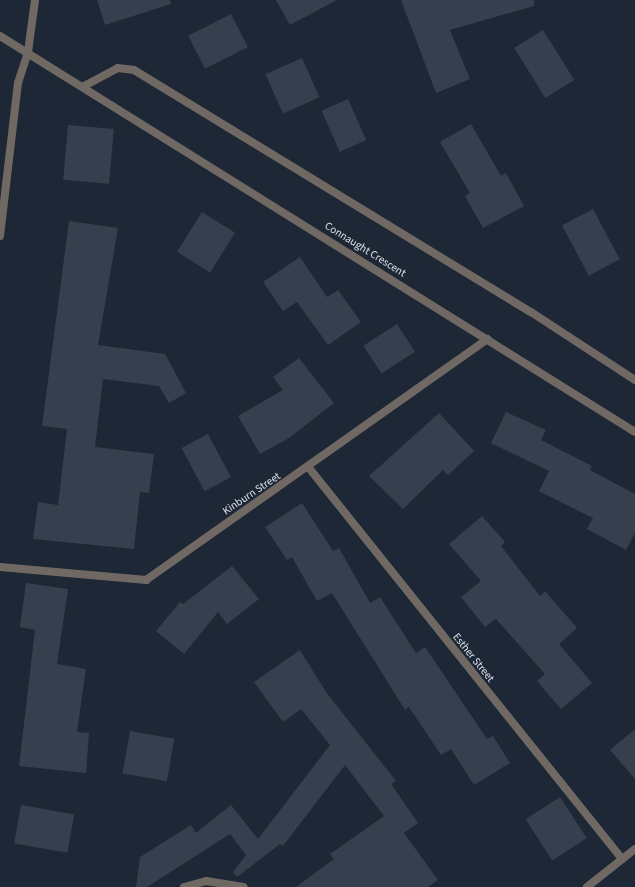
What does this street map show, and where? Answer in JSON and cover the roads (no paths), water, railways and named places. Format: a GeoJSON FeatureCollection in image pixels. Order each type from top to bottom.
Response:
{"type":"FeatureCollection","features":[{"type":"Feature","properties":{"kind":"street"},"geometry":{"type":"LineString","coordinates":[[0,236],[18,83],[28,52],[35,0]]}},
{"type":"Feature","properties":{"kind":"street","name":"Connaught Crescent"},"geometry":{"type":"LineString","coordinates":[[0,36],[84,86],[635,432]]}},
{"type":"Feature","properties":{"kind":"street"},"geometry":{"type":"LineString","coordinates":[[84,86],[108,71],[134,70],[531,312],[635,380]]}},
{"type":"Feature","properties":{"kind":"street","name":"Kinburn Street"},"geometry":{"type":"LineString","coordinates":[[0,567],[146,580],[309,468],[488,339]]}},
{"type":"Feature","properties":{"kind":"street","name":"Esther Street"},"geometry":{"type":"LineString","coordinates":[[309,468],[622,859]]}},
{"type":"Feature","properties":{"kind":"street"},"geometry":{"type":"LineString","coordinates":[[587,887],[635,849]]}},
{"type":"Feature","properties":{"kind":"street"},"geometry":{"type":"LineString","coordinates":[[184,887],[206,881],[244,887]]}}]}
